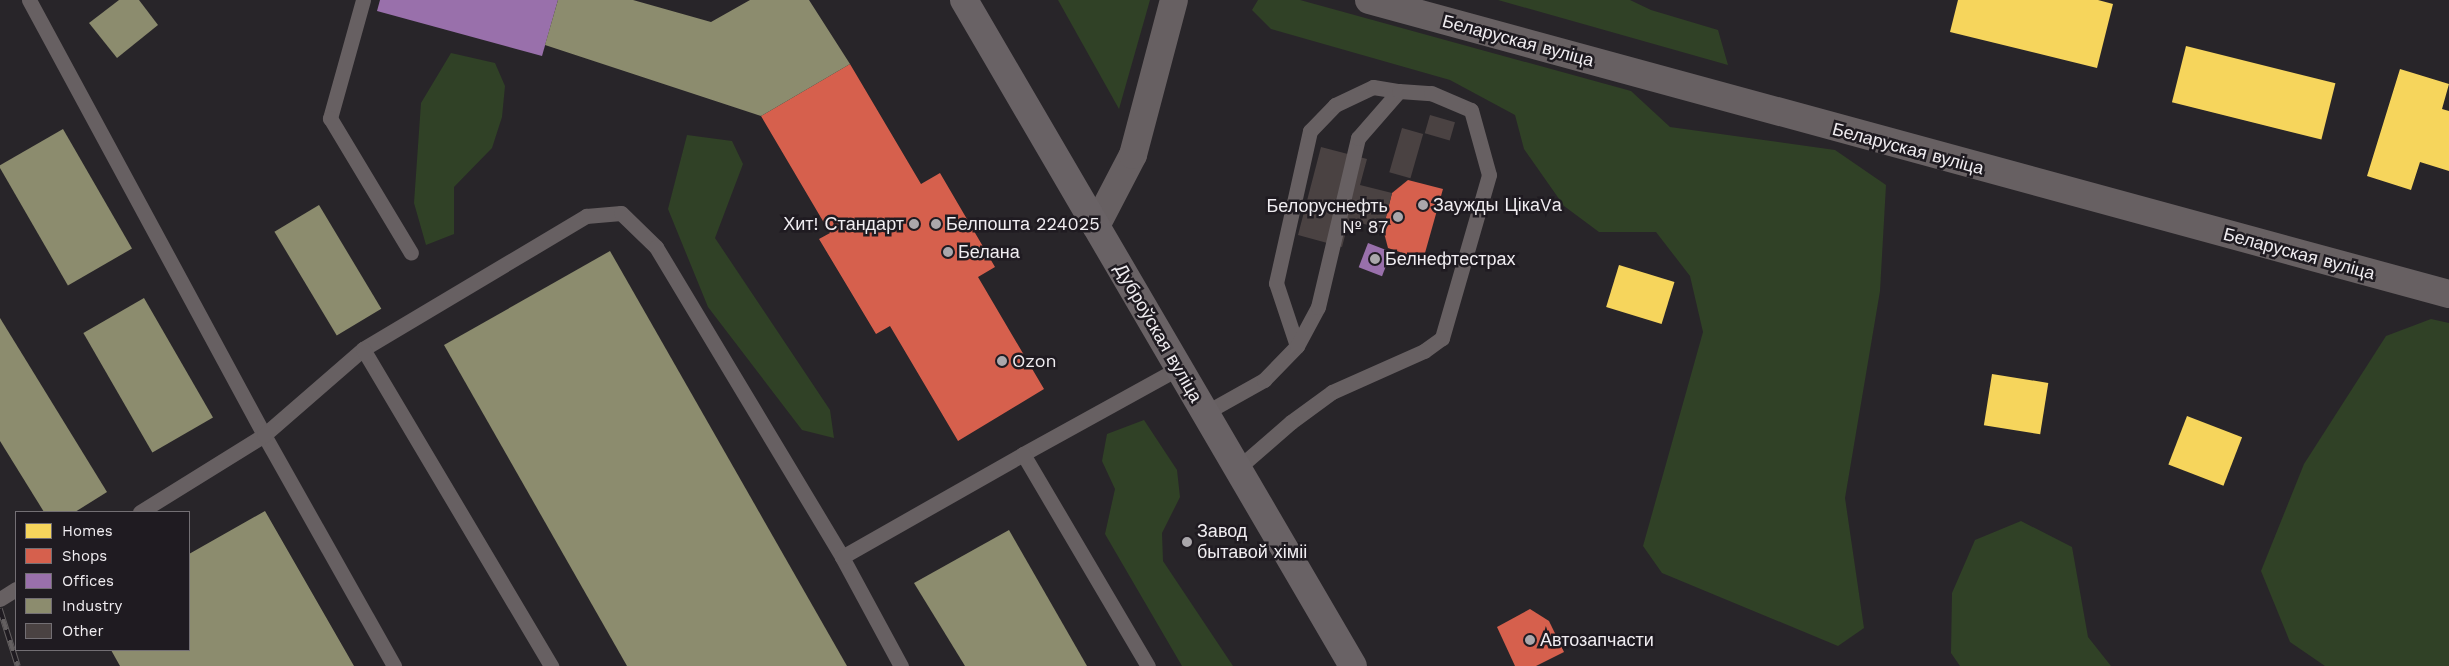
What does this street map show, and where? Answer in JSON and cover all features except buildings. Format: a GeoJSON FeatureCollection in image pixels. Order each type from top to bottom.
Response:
{"type":"FeatureCollection","features":[{"type":"Feature","properties":{"kind":"main road","name":"Дуброўская вуліца"},"geometry":{"type":"LineString","coordinates":[[964,0],[1353,666]]}},
{"type":"Feature","properties":{"kind":"street"},"geometry":{"type":"LineString","coordinates":[[1096,226],[1132,155],[1174,0]]}},
{"type":"Feature","properties":{"kind":"street","name":"Беларуская вуліца"},"geometry":{"type":"LineString","coordinates":[[1368,0],[2449,294]]}},
{"type":"Feature","properties":{"kind":"lane"},"geometry":{"type":"LineString","coordinates":[[29,0],[264,435],[394,666]]}},
{"type":"Feature","properties":{"kind":"lane"},"geometry":{"type":"LineString","coordinates":[[363,0],[330,118],[411,253]]}},
{"type":"Feature","properties":{"kind":"lane"},"geometry":{"type":"LineString","coordinates":[[1238,468],[1291,422],[1332,392],[1424,351],[1442,338],[1489,175],[1471,110],[1431,93],[1373,87],[1336,104],[1310,131],[1276,283],[1297,346]]}},
{"type":"Feature","properties":{"kind":"lane"},"geometry":{"type":"LineString","coordinates":[[1205,413],[1264,380],[1297,346],[1318,307],[1358,138],[1399,91]]}},
{"type":"Feature","properties":{"kind":"lane"},"geometry":{"type":"LineString","coordinates":[[142,511],[264,435],[363,349],[586,216],[621,213],[656,246],[842,557],[901,666]]}},
{"type":"Feature","properties":{"kind":"lane"},"geometry":{"type":"LineString","coordinates":[[363,349],[551,666]]}},
{"type":"Feature","properties":{"kind":"lane"},"geometry":{"type":"LineString","coordinates":[[842,557],[1179,368]]}},
{"type":"Feature","properties":{"kind":"lane"},"geometry":{"type":"LineString","coordinates":[[1024,454],[1148,666]]}},
{"type":"Feature","properties":{"kind":"lane"},"geometry":{"type":"LineString","coordinates":[[0,599],[15,590]]}},
{"type":"Feature","properties":{"kind":"green space"},"geometry":{"type":"Polygon","coordinates":[[[1058,0],[1150,0],[1119,109],[1058,0]]]}},
{"type":"Feature","properties":{"kind":"green space"},"geometry":{"type":"Polygon","coordinates":[[[1258,0],[1300,0],[1631,91],[1670,127],[1835,150],[1886,185],[1880,291],[1845,498],[1864,628],[1838,646],[1662,573],[1643,546],[1703,332],[1690,276],[1656,232],[1599,232],[1564,206],[1524,149],[1515,115],[1450,80],[1271,29],[1252,10],[1258,0]]]}},
{"type":"Feature","properties":{"kind":"green space"},"geometry":{"type":"Polygon","coordinates":[[[1498,0],[1630,0],[1651,10],[1718,30],[1728,65],[1498,0]]]}},
{"type":"Feature","properties":{"kind":"green space"},"geometry":{"type":"Polygon","coordinates":[[[451,53],[495,63],[505,86],[502,117],[492,148],[454,187],[454,234],[426,245],[414,203],[421,103],[451,53]]]}},
{"type":"Feature","properties":{"kind":"green space"},"geometry":{"type":"Polygon","coordinates":[[[687,135],[732,141],[743,164],[715,238],[830,410],[834,438],[802,430],[708,307],[668,209],[687,135]]]}},
{"type":"Feature","properties":{"kind":"green space"},"geometry":{"type":"Polygon","coordinates":[[[2431,319],[2449,323],[2449,666],[2325,666],[2290,642],[2261,571],[2304,464],[2386,336],[2431,319]]]}},
{"type":"Feature","properties":{"kind":"green space"},"geometry":{"type":"Polygon","coordinates":[[[1144,420],[1177,470],[1180,497],[1162,533],[1163,561],[1233,666],[1182,666],[1105,534],[1115,489],[1102,461],[1107,434],[1144,420]]]}},
{"type":"Feature","properties":{"kind":"green space"},"geometry":{"type":"Polygon","coordinates":[[[2021,521],[2072,547],[2088,637],[2111,666],[1960,666],[1951,653],[1952,593],[1975,540],[2021,521]]]}},
{"type":"Feature","properties":{"kind":"railway"},"geometry":{"type":"LineString","coordinates":[[0,609],[18,666]]}},
{"type":"Feature","properties":{"kind":"place","name":"Заужды ЦікаVа"},"geometry":{"type":"Point","coordinates":[1423,205]}},
{"type":"Feature","properties":{"kind":"place","name":"Белоруснефть № 87"},"geometry":{"type":"Point","coordinates":[1398,217]}},
{"type":"Feature","properties":{"kind":"place","name":"Хит! Стандарт"},"geometry":{"type":"Point","coordinates":[914,224]}},
{"type":"Feature","properties":{"kind":"place","name":"Белпошта 224025"},"geometry":{"type":"Point","coordinates":[936,224]}},
{"type":"Feature","properties":{"kind":"place","name":"Белана"},"geometry":{"type":"Point","coordinates":[948,252]}},
{"type":"Feature","properties":{"kind":"place","name":"Белнефтестрах"},"geometry":{"type":"Point","coordinates":[1375,259]}},
{"type":"Feature","properties":{"kind":"place","name":"Ozon"},"geometry":{"type":"Point","coordinates":[1002,361]}},
{"type":"Feature","properties":{"kind":"place","name":"Завод бытавой хіміі"},"geometry":{"type":"Point","coordinates":[1187,542]}},
{"type":"Feature","properties":{"kind":"place","name":"Автозапчасти"},"geometry":{"type":"Point","coordinates":[1530,640]}}]}
